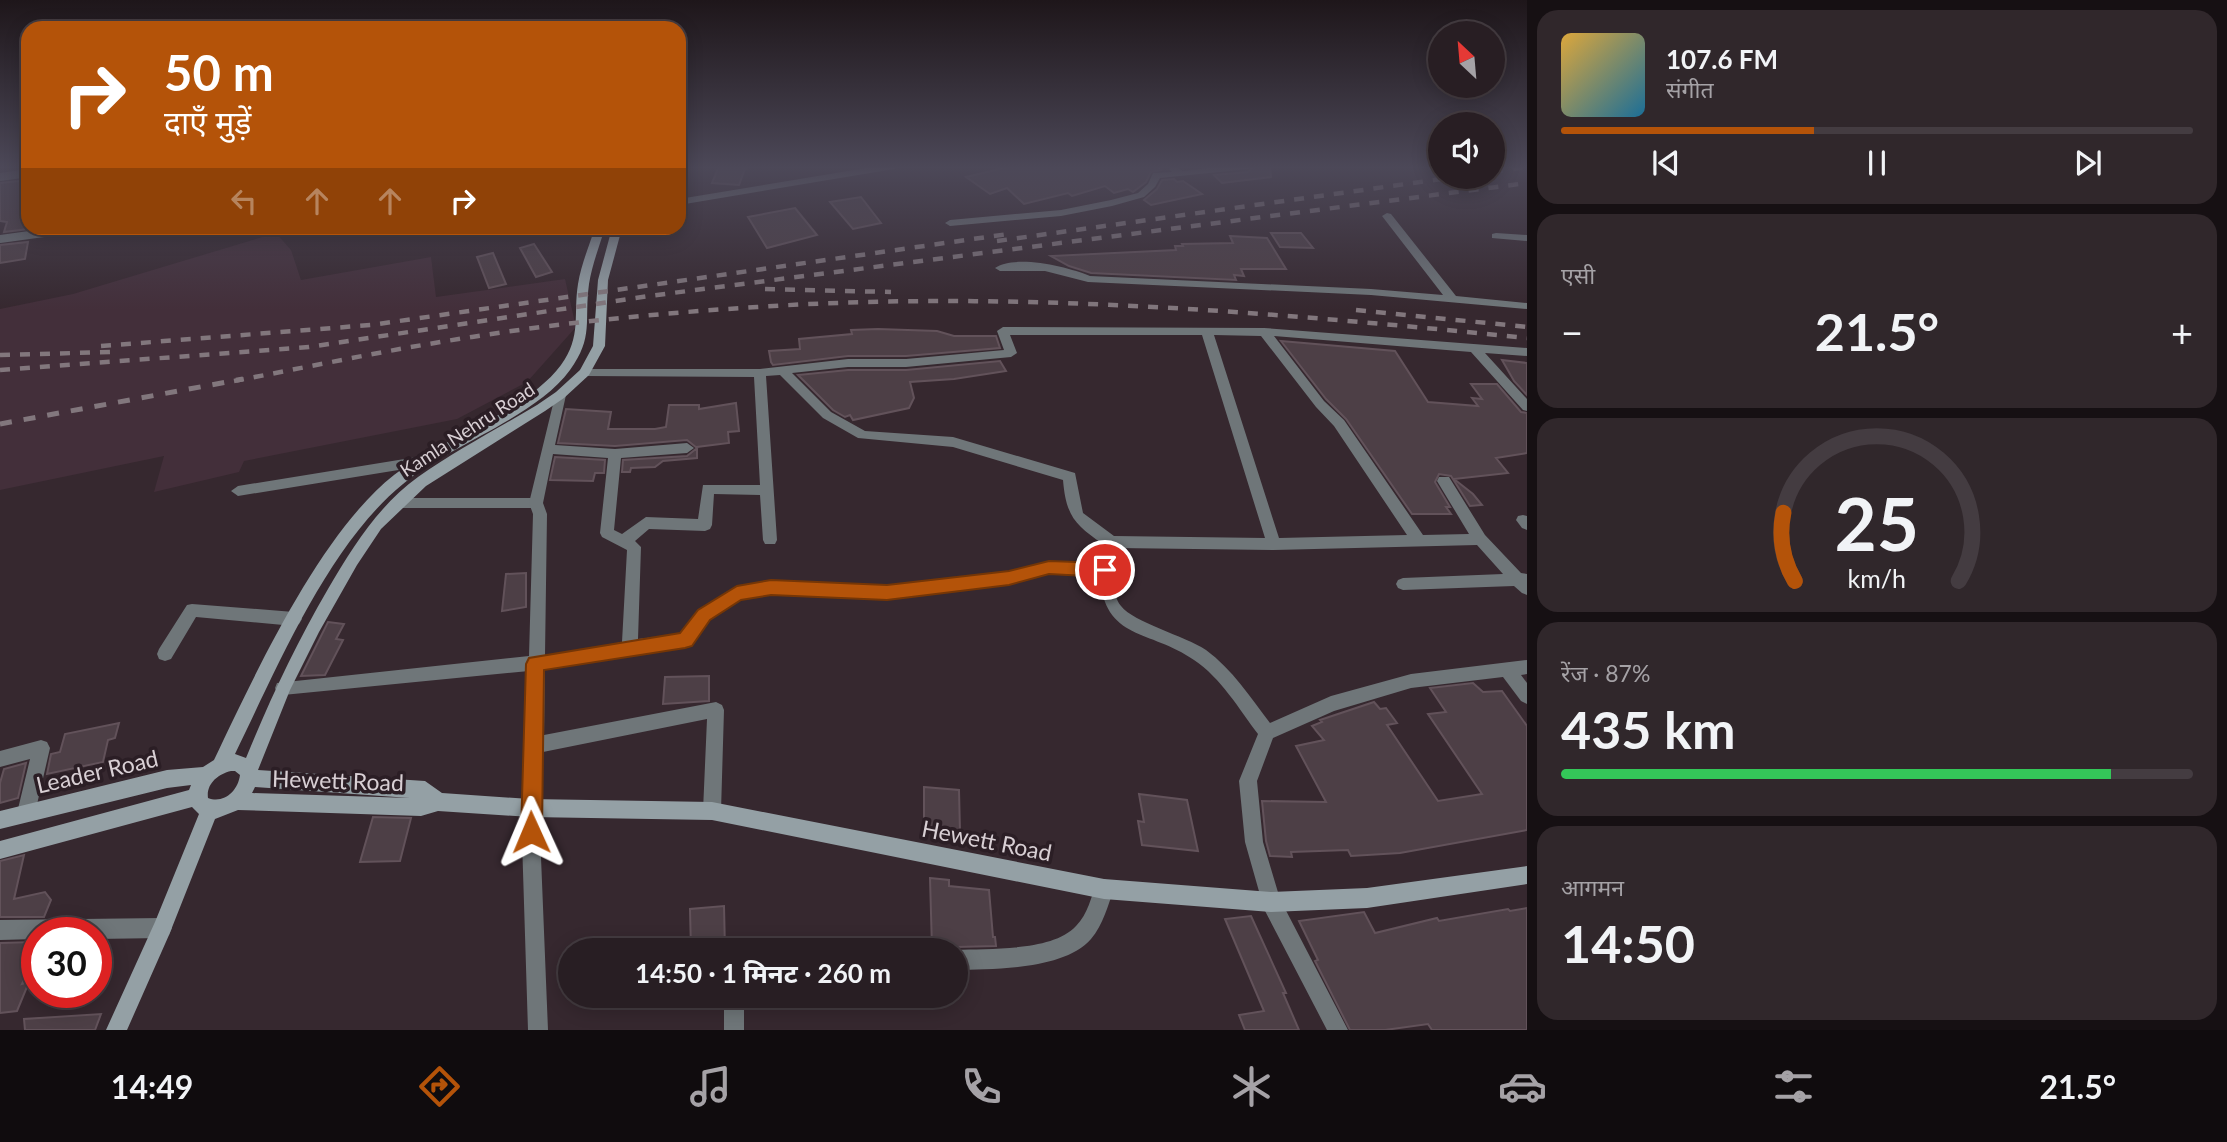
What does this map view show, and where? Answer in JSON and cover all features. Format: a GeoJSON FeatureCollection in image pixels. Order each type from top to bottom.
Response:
{"type":"FeatureCollection","features":[{"type":"Feature","properties":{"kind":"main road","name":"Kamla Nehru Road"},"geometry":{"type":"LineString","coordinates":[[214,770],[294,619],[330,558],[359,520],[398,478],[509,412],[539,392],[565,368],[578,348],[581,337],[583,286],[598,235]]}},
{"type":"Feature","properties":{"kind":"main road","name":"Kamla Nehru Road"},"geometry":{"type":"LineString","coordinates":[[249,774],[283,688],[352,561],[376,525],[397,503],[444,466],[560,395],[585,372],[598,346],[603,280],[615,235]]}},
{"type":"Feature","properties":{"kind":"main road"},"geometry":{"type":"LineString","coordinates":[[0,850],[204,803],[218,809],[235,802],[243,794],[249,774],[238,762],[214,770],[198,789],[204,803],[162,928],[116,1030]]}},
{"type":"Feature","properties":{"kind":"main road","name":"Leader Road"},"geometry":{"type":"LineString","coordinates":[[0,820],[214,770]]}},
{"type":"Feature","properties":{"kind":"main road","name":"Hewett Road"},"geometry":{"type":"LineString","coordinates":[[249,774],[425,790],[438,802]]}},
{"type":"Feature","properties":{"kind":"main road","name":"Hewett Road"},"geometry":{"type":"LineString","coordinates":[[235,802],[421,807],[438,802],[530,808],[712,811],[1104,889],[1271,902],[1367,898],[1527,875]]}},
{"type":"Feature","properties":{"kind":"street"},"geometry":{"type":"LineString","coordinates":[[950,223],[1039,214]]}},
{"type":"Feature","properties":{"kind":"street"},"geometry":{"type":"LineString","coordinates":[[1387,216],[1452,299]]}},
{"type":"Feature","properties":{"kind":"street"},"geometry":{"type":"LineString","coordinates":[[1496,236],[1527,238]]}},
{"type":"Feature","properties":{"kind":"street"},"geometry":{"type":"LineString","coordinates":[[1000,268],[1038,265],[1088,279],[1371,292],[1527,306]]}},
{"type":"Feature","properties":{"kind":"street"},"geometry":{"type":"LineString","coordinates":[[585,372],[760,373],[848,363],[906,363],[1011,353],[1003,331],[1264,332],[1527,352]]}},
{"type":"Feature","properties":{"kind":"street"},"geometry":{"type":"LineString","coordinates":[[1207,332],[1274,544]]}},
{"type":"Feature","properties":{"kind":"street"},"geometry":{"type":"LineString","coordinates":[[1264,332],[1320,404],[1339,423],[1419,541]]}},
{"type":"Feature","properties":{"kind":"street"},"geometry":{"type":"LineString","coordinates":[[1474,348],[1527,407]]}},
{"type":"Feature","properties":{"kind":"street"},"geometry":{"type":"LineString","coordinates":[[782,370],[827,415],[863,435],[953,442],[1070,477],[1072,509],[1078,519],[1111,542],[1274,544],[1480,539]]}},
{"type":"Feature","properties":{"kind":"street"},"geometry":{"type":"LineString","coordinates":[[760,373],[770,540]]}},
{"type":"Feature","properties":{"kind":"street"},"geometry":{"type":"LineString","coordinates":[[538,1030],[530,808],[535,746],[540,514],[536,503],[560,395]]}},
{"type":"Feature","properties":{"kind":"street"},"geometry":{"type":"LineString","coordinates":[[548,449],[615,454],[687,448]]}},
{"type":"Feature","properties":{"kind":"street"},"geometry":{"type":"LineString","coordinates":[[615,454],[607,533],[634,547],[630,647]]}},
{"type":"Feature","properties":{"kind":"street"},"geometry":{"type":"LineString","coordinates":[[238,491],[423,461]]}},
{"type":"Feature","properties":{"kind":"street"},"geometry":{"type":"LineString","coordinates":[[1444,481],[1480,539],[1524,582]]}},
{"type":"Feature","properties":{"kind":"street"},"geometry":{"type":"LineString","coordinates":[[623,542],[646,523],[705,525],[708,489],[767,490]]}},
{"type":"Feature","properties":{"kind":"street"},"geometry":{"type":"LineString","coordinates":[[1111,542],[1105,570],[1106,594],[1120,618],[1199,655],[1222,676],[1267,733]]}},
{"type":"Feature","properties":{"kind":"street"},"geometry":{"type":"LineString","coordinates":[[283,688],[535,664],[685,640],[704,615],[737,593],[771,587],[887,593],[1009,578],[1049,567],[1105,570]]}},
{"type":"Feature","properties":{"kind":"street"},"geometry":{"type":"LineString","coordinates":[[1403,583],[1524,582]]}},
{"type":"Feature","properties":{"kind":"street"},"geometry":{"type":"LineString","coordinates":[[164,654],[191,610],[294,619]]}},
{"type":"Feature","properties":{"kind":"street"},"geometry":{"type":"LineString","coordinates":[[1338,1030],[1271,902],[1254,842],[1248,781],[1267,733],[1331,704],[1411,681],[1527,667]]}},
{"type":"Feature","properties":{"kind":"street"},"geometry":{"type":"LineString","coordinates":[[1507,670],[1527,696]]}},
{"type":"Feature","properties":{"kind":"street"},"geometry":{"type":"LineString","coordinates":[[535,746],[716,710],[712,811]]}},
{"type":"Feature","properties":{"kind":"street"},"geometry":{"type":"LineString","coordinates":[[0,759],[41,748],[26,813]]}},
{"type":"Feature","properties":{"kind":"street"},"geometry":{"type":"LineString","coordinates":[[968,959],[1033,954],[1066,945],[1080,936],[1091,922],[1104,889]]}},
{"type":"Feature","properties":{"kind":"street"},"geometry":{"type":"LineString","coordinates":[[0,930],[162,928]]}},
{"type":"Feature","properties":{"kind":"street"},"geometry":{"type":"LineString","coordinates":[[734,1008],[734,1030]]}},
{"type":"Feature","properties":{"kind":"lane"},"geometry":{"type":"LineString","coordinates":[[0,239],[21,235]]}},
{"type":"Feature","properties":{"kind":"lane"},"geometry":{"type":"LineString","coordinates":[[397,503],[536,503]]}},
{"type":"Feature","properties":{"kind":"shaded area"},"geometry":{"type":"Polygon","coordinates":[[[269,235],[278,235],[291,250],[301,280],[431,257],[436,297],[565,279],[576,327],[527,382],[457,419],[244,461],[239,472],[154,492],[164,456],[0,490],[0,309],[73,294],[269,235]]]}},
{"type":"Feature","properties":{"kind":"building"},"geometry":{"type":"Polygon","coordinates":[[[0,214],[21,214],[21,230],[4,232],[7,222],[0,221],[0,214]]]}},
{"type":"Feature","properties":{"kind":"building"},"geometry":{"type":"Polygon","coordinates":[[[800,214],[817,235],[767,248],[748,217],[800,214]]]}},
{"type":"Feature","properties":{"kind":"building"},"geometry":{"type":"Polygon","coordinates":[[[840,214],[874,214],[881,223],[853,229],[840,214]]]}},
{"type":"Feature","properties":{"kind":"building"},"geometry":{"type":"Polygon","coordinates":[[[1271,233],[1301,233],[1313,248],[1280,247],[1271,233]]]}},
{"type":"Feature","properties":{"kind":"building"},"geometry":{"type":"Polygon","coordinates":[[[1230,236],[1267,238],[1286,269],[1241,269],[1244,276],[1234,275],[1236,280],[1091,273],[1069,266],[1051,256],[1176,250],[1175,246],[1183,246],[1182,244],[1233,243],[1230,236]]]}},
{"type":"Feature","properties":{"kind":"building"},"geometry":{"type":"Polygon","coordinates":[[[28,242],[25,259],[0,263],[0,245],[28,242]]]}},
{"type":"Feature","properties":{"kind":"building"},"geometry":{"type":"Polygon","coordinates":[[[534,244],[552,272],[536,277],[520,248],[534,244]]]}},
{"type":"Feature","properties":{"kind":"building"},"geometry":{"type":"Polygon","coordinates":[[[493,253],[506,284],[489,288],[477,257],[493,253]]]}},
{"type":"Feature","properties":{"kind":"building"},"geometry":{"type":"Polygon","coordinates":[[[851,330],[937,331],[954,336],[996,336],[1000,348],[906,356],[848,356],[773,365],[771,362],[769,351],[800,349],[799,339],[852,334],[851,330]]]}},
{"type":"Feature","properties":{"kind":"building"},"geometry":{"type":"Polygon","coordinates":[[[1281,341],[1395,351],[1428,402],[1478,406],[1472,398],[1482,399],[1471,384],[1497,384],[1521,412],[1527,413],[1527,453],[1496,458],[1508,473],[1454,479],[1482,505],[1470,506],[1451,476],[1439,474],[1435,482],[1450,507],[1446,507],[1451,514],[1412,514],[1346,419],[1326,399],[1281,341]]]}},
{"type":"Feature","properties":{"kind":"building"},"geometry":{"type":"Polygon","coordinates":[[[1502,360],[1527,363],[1527,395],[1514,381],[1502,360]]]}},
{"type":"Feature","properties":{"kind":"building"},"geometry":{"type":"Polygon","coordinates":[[[1000,361],[1006,371],[910,382],[914,398],[909,408],[853,420],[850,415],[845,417],[833,410],[798,375],[848,370],[906,370],[1000,361]]]}},
{"type":"Feature","properties":{"kind":"building"},"geometry":{"type":"Polygon","coordinates":[[[736,403],[739,431],[728,432],[729,443],[697,448],[687,440],[615,446],[558,443],[566,409],[611,412],[608,429],[655,429],[666,427],[669,405],[699,405],[699,409],[736,403]]]}},
{"type":"Feature","properties":{"kind":"building"},"geometry":{"type":"Polygon","coordinates":[[[697,448],[697,458],[663,461],[655,467],[631,468],[630,472],[622,472],[623,460],[687,456],[697,448]]]}},
{"type":"Feature","properties":{"kind":"building"},"geometry":{"type":"Polygon","coordinates":[[[555,457],[605,460],[604,473],[595,473],[593,481],[550,480],[555,457]]]}},
{"type":"Feature","properties":{"kind":"building"},"geometry":{"type":"Polygon","coordinates":[[[526,573],[526,607],[502,611],[506,574],[526,573]]]}},
{"type":"Feature","properties":{"kind":"building"},"geometry":{"type":"Polygon","coordinates":[[[328,622],[344,624],[336,639],[343,640],[325,675],[301,676],[328,622]]]}},
{"type":"Feature","properties":{"kind":"building"},"geometry":{"type":"Polygon","coordinates":[[[709,676],[709,701],[663,704],[665,677],[709,676]]]}},
{"type":"Feature","properties":{"kind":"building"},"geometry":{"type":"Polygon","coordinates":[[[1473,683],[1483,692],[1502,691],[1527,726],[1527,830],[1400,853],[1351,856],[1348,850],[1291,852],[1292,857],[1270,856],[1262,801],[1326,802],[1296,746],[1324,740],[1312,726],[1322,722],[1320,720],[1374,702],[1380,709],[1386,708],[1397,723],[1387,725],[1438,801],[1482,794],[1428,714],[1446,712],[1430,688],[1473,683]]]}},
{"type":"Feature","properties":{"kind":"building"},"geometry":{"type":"Polygon","coordinates":[[[119,723],[115,738],[108,740],[103,762],[47,774],[51,754],[60,752],[65,734],[119,723]]]}},
{"type":"Feature","properties":{"kind":"building"},"geometry":{"type":"Polygon","coordinates":[[[26,763],[18,798],[0,803],[0,783],[4,769],[26,763]]]}},
{"type":"Feature","properties":{"kind":"building"},"geometry":{"type":"Polygon","coordinates":[[[924,787],[959,790],[960,833],[924,829],[924,787]]]}},
{"type":"Feature","properties":{"kind":"building"},"geometry":{"type":"Polygon","coordinates":[[[1139,794],[1187,800],[1198,851],[1142,845],[1138,821],[1144,822],[1139,794]]]}},
{"type":"Feature","properties":{"kind":"building"},"geometry":{"type":"Polygon","coordinates":[[[373,817],[411,818],[400,861],[360,862],[373,817]]]}},
{"type":"Feature","properties":{"kind":"building"},"geometry":{"type":"Polygon","coordinates":[[[24,855],[14,899],[45,892],[51,900],[44,917],[0,917],[0,861],[24,855]]]}},
{"type":"Feature","properties":{"kind":"building"},"geometry":{"type":"Polygon","coordinates":[[[930,878],[949,880],[949,886],[989,890],[996,946],[968,947],[968,938],[932,938],[930,878]]]}},
{"type":"Feature","properties":{"kind":"building"},"geometry":{"type":"Polygon","coordinates":[[[724,906],[725,938],[691,938],[690,909],[724,906]]]}},
{"type":"Feature","properties":{"kind":"building"},"geometry":{"type":"Polygon","coordinates":[[[1527,908],[1527,1030],[1432,1030],[1428,1024],[1385,1030],[1350,1030],[1315,961],[1318,960],[1299,921],[1364,912],[1375,933],[1437,918],[1439,921],[1527,908]]]}},
{"type":"Feature","properties":{"kind":"building"},"geometry":{"type":"Polygon","coordinates":[[[1251,916],[1286,993],[1283,993],[1299,1030],[1245,1030],[1239,1015],[1264,1011],[1225,919],[1251,916]]]}},
{"type":"Feature","properties":{"kind":"building"},"geometry":{"type":"Polygon","coordinates":[[[21,942],[21,1001],[17,1011],[0,1013],[0,943],[21,942]]]}},
{"type":"Feature","properties":{"kind":"building"},"geometry":{"type":"Polygon","coordinates":[[[101,1014],[95,1030],[25,1030],[24,1019],[101,1014]]]}},
{"type":"Feature","properties":{"kind":"railway"},"geometry":{"type":"LineString","coordinates":[[997,241],[1190,214]]}},
{"type":"Feature","properties":{"kind":"railway"},"geometry":{"type":"LineString","coordinates":[[0,370],[309,347],[649,296],[1286,214]]}},
{"type":"Feature","properties":{"kind":"railway"},"geometry":{"type":"LineString","coordinates":[[101,346],[371,325],[1008,234]]}},
{"type":"Feature","properties":{"kind":"railway"},"geometry":{"type":"LineString","coordinates":[[765,289],[891,292]]}},
{"type":"Feature","properties":{"kind":"railway"},"geometry":{"type":"LineString","coordinates":[[234,381],[412,347],[543,327],[686,312],[853,302],[1046,302],[1142,306],[1527,338]]}},
{"type":"Feature","properties":{"kind":"railway"},"geometry":{"type":"LineString","coordinates":[[1356,310],[1527,327]]}},
{"type":"Feature","properties":{"kind":"railway"},"geometry":{"type":"LineString","coordinates":[[0,355],[112,352]]}},
{"type":"Feature","properties":{"kind":"railway"},"geometry":{"type":"LineString","coordinates":[[0,424],[243,379]]}},
{"type":"Feature","properties":{"kind":"route"},"geometry":{"type":"LineString","coordinates":[[531,832],[535,664],[685,640],[704,615],[737,593],[771,587],[887,593],[1009,578],[1049,567],[1105,570]]}}]}
